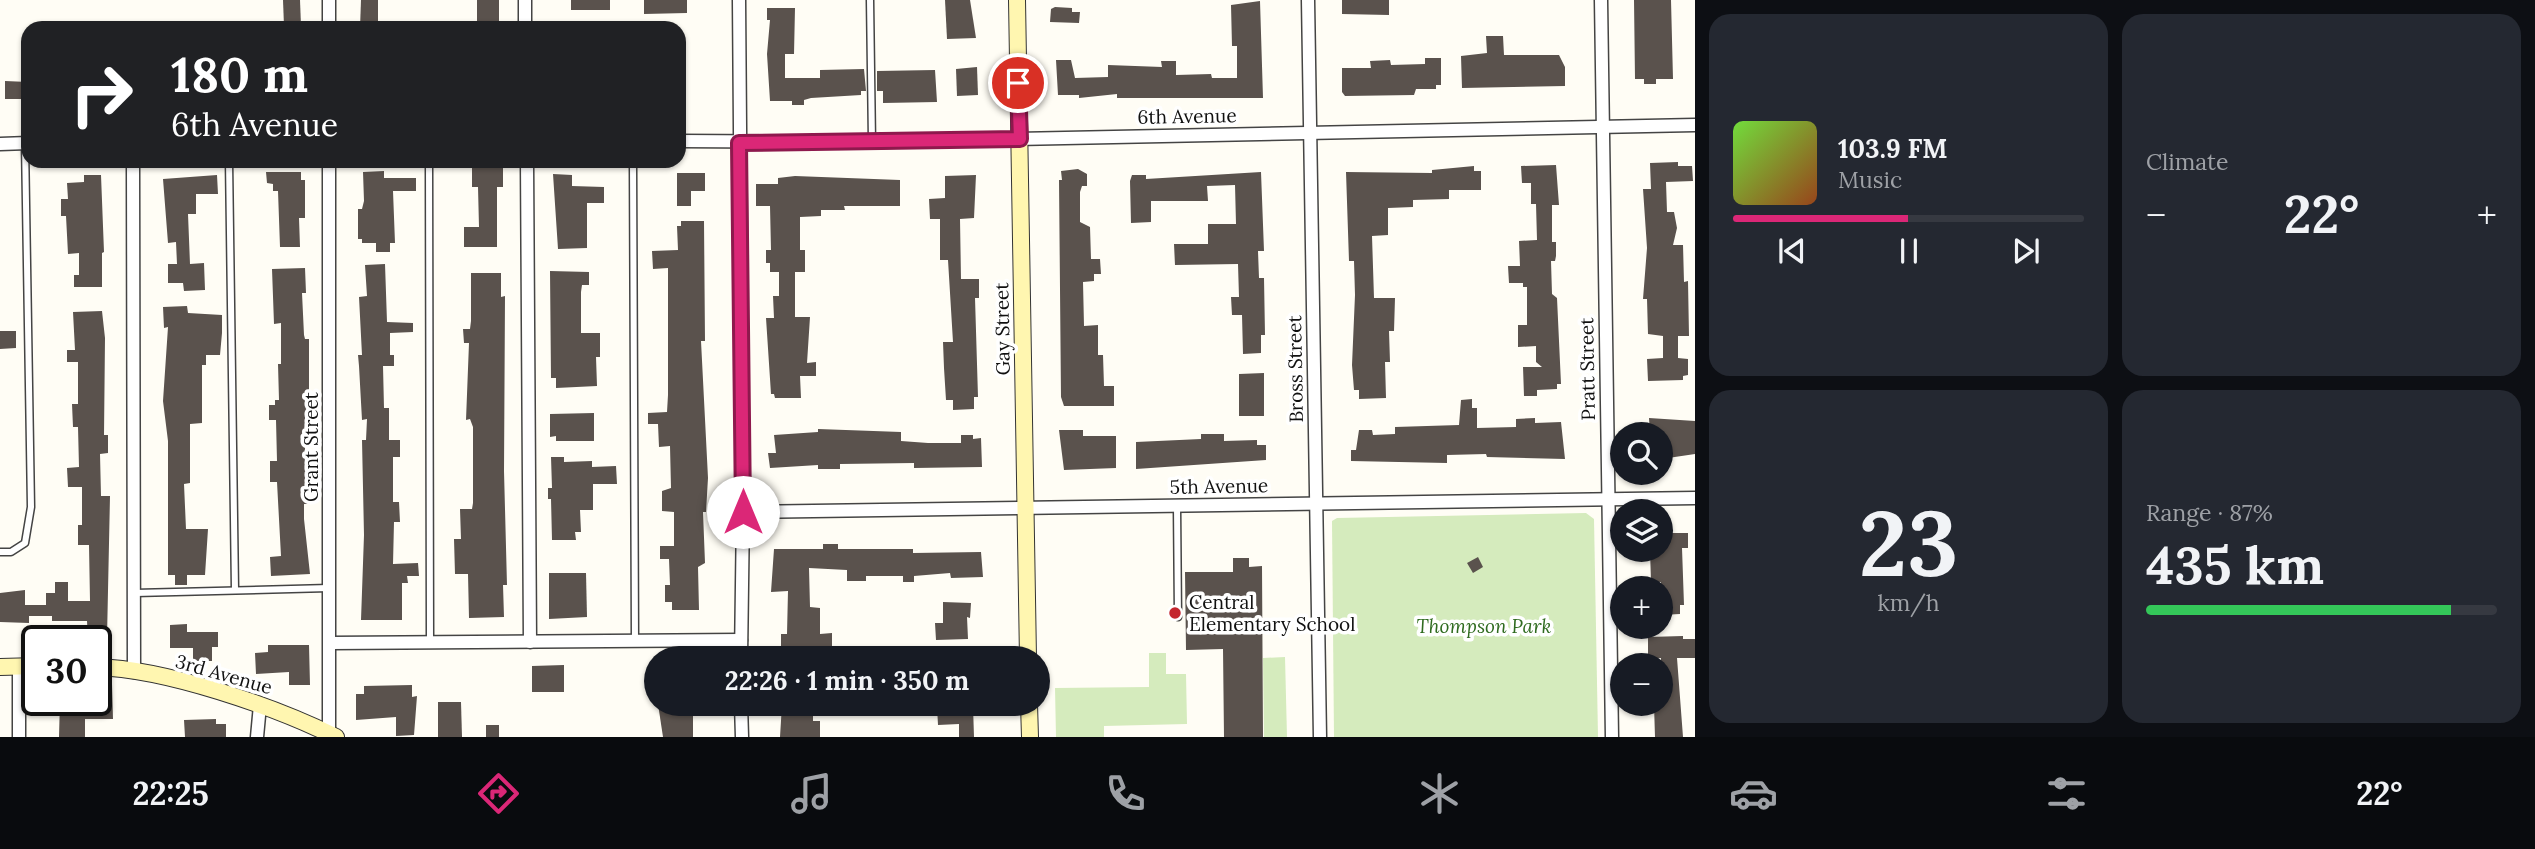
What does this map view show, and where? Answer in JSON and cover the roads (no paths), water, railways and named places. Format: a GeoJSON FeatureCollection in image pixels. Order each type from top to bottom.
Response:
{"type":"FeatureCollection","features":[{"type":"Feature","properties":{"kind":"street"},"geometry":{"type":"LineString","coordinates":[[329,0],[329,21]]}},
{"type":"Feature","properties":{"kind":"street"},"geometry":{"type":"LineString","coordinates":[[525,0],[525,21]]}},
{"type":"Feature","properties":{"kind":"street"},"geometry":{"type":"LineString","coordinates":[[738,0],[743,512],[741,646]]}},
{"type":"Feature","properties":{"kind":"street","name":"Gay Street"},"geometry":{"type":"LineString","coordinates":[[1017,0],[1028,646]]}},
{"type":"Feature","properties":{"kind":"street","name":"Bross Street"},"geometry":{"type":"LineString","coordinates":[[1308,0],[1320,737]]}},
{"type":"Feature","properties":{"kind":"street","name":"Pratt Street"},"geometry":{"type":"LineString","coordinates":[[1601,0],[1612,737]]}},
{"type":"Feature","properties":{"kind":"street","name":"6th Avenue"},"geometry":{"type":"LineString","coordinates":[[686,141],[872,142],[1695,125]]}},
{"type":"Feature","properties":{"kind":"street"},"geometry":{"type":"LineString","coordinates":[[0,144],[21,144]]}},
{"type":"Feature","properties":{"kind":"street"},"geometry":{"type":"LineString","coordinates":[[133,168],[134,672]]}},
{"type":"Feature","properties":{"kind":"street","name":"Grant Street"},"geometry":{"type":"LineString","coordinates":[[329,168],[333,735]]}},
{"type":"Feature","properties":{"kind":"street"},"geometry":{"type":"LineString","coordinates":[[527,168],[530,642]]}},
{"type":"Feature","properties":{"kind":"street","name":"5th Avenue"},"geometry":{"type":"LineString","coordinates":[[743,512],[1695,498]]}},
{"type":"Feature","properties":{"kind":"street"},"geometry":{"type":"LineString","coordinates":[[331,643],[741,640]]}},
{"type":"Feature","properties":{"kind":"street"},"geometry":{"type":"LineString","coordinates":[[0,667],[19,667],[19,737]]}},
{"type":"Feature","properties":{"kind":"street","name":"3rd Avenue"},"geometry":{"type":"LineString","coordinates":[[112,669],[134,672],[260,705],[333,735]]}},
{"type":"Feature","properties":{"kind":"street"},"geometry":{"type":"LineString","coordinates":[[257,737],[260,705]]}},
{"type":"Feature","properties":{"kind":"street"},"geometry":{"type":"LineString","coordinates":[[741,716],[742,737]]}},
{"type":"Feature","properties":{"kind":"street"},"geometry":{"type":"LineString","coordinates":[[1029,716],[1030,737]]}},
{"type":"Feature","properties":{"kind":"lane"},"geometry":{"type":"LineString","coordinates":[[870,0],[872,142]]}},
{"type":"Feature","properties":{"kind":"lane"},"geometry":{"type":"LineString","coordinates":[[0,552],[11,552],[25,543],[31,507],[27,168]]}},
{"type":"Feature","properties":{"kind":"lane"},"geometry":{"type":"LineString","coordinates":[[229,168],[235,590]]}},
{"type":"Feature","properties":{"kind":"lane"},"geometry":{"type":"LineString","coordinates":[[429,168],[429,643]]}},
{"type":"Feature","properties":{"kind":"lane"},"geometry":{"type":"LineString","coordinates":[[633,168],[635,641]]}},
{"type":"Feature","properties":{"kind":"lane"},"geometry":{"type":"LineString","coordinates":[[1177,506],[1178,617]]}},
{"type":"Feature","properties":{"kind":"lane"},"geometry":{"type":"LineString","coordinates":[[135,593],[331,588]]}},
{"type":"Feature","properties":{"kind":"place","name":"Central Elementary School"},"geometry":{"type":"Point","coordinates":[1175,613]}},
{"type":"Feature","properties":{"kind":"park label","name":"Thompson Park"},"geometry":{"type":"Point","coordinates":[1484,626]}}]}
